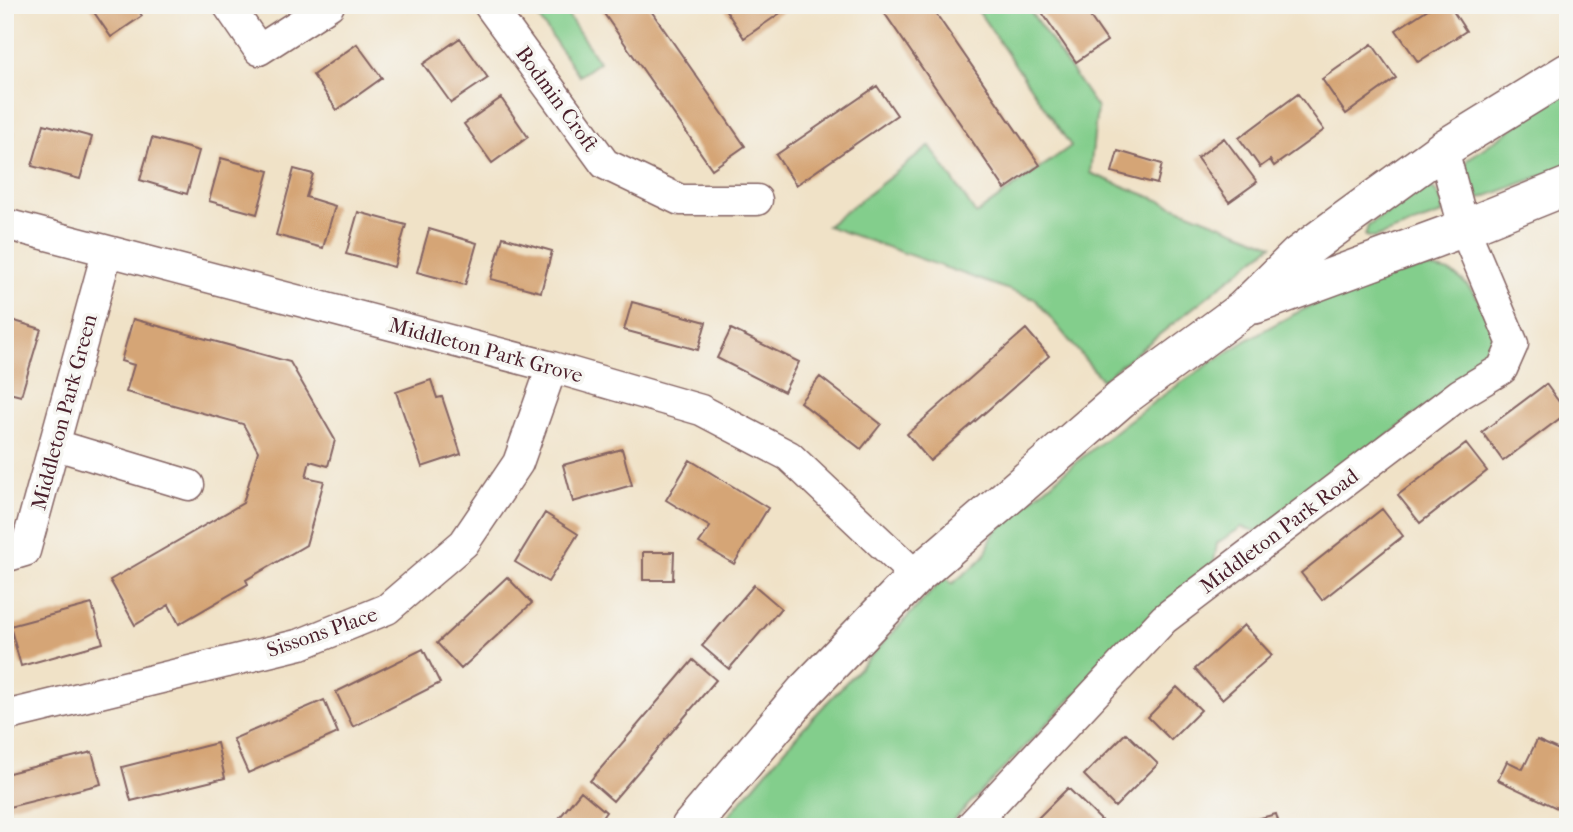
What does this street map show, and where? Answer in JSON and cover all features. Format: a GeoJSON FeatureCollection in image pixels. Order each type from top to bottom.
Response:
{"type":"FeatureCollection","features":[{"type":"Feature","properties":{"kind":"street"},"geometry":{"type":"LineString","coordinates":[[228,5],[259,50],[329,5]]}},
{"type":"Feature","properties":{"kind":"street","name":"Bodmin Croft"},"geometry":{"type":"LineString","coordinates":[[489,5],[605,164],[680,200],[757,200]]}},
{"type":"Feature","properties":{"kind":"street"},"geometry":{"type":"LineString","coordinates":[[690,827],[806,691],[916,576],[1142,382],[1244,309],[1298,255],[1443,149],[1568,72]]}},
{"type":"Feature","properties":{"kind":"street","name":"Middleton Park Road"},"geometry":{"type":"LineString","coordinates":[[970,827],[1164,619],[1460,394],[1502,369],[1513,344],[1464,228],[1443,149]]}},
{"type":"Feature","properties":{"kind":"street"},"geometry":{"type":"LineString","coordinates":[[1244,309],[1464,228],[1568,186]]}},
{"type":"Feature","properties":{"kind":"street","name":"Middleton Park Grove"},"geometry":{"type":"LineString","coordinates":[[5,224],[552,366],[701,410],[789,456],[916,576]]}},
{"type":"Feature","properties":{"kind":"street","name":"Middleton Park Green"},"geometry":{"type":"LineString","coordinates":[[5,557],[24,551],[56,445],[107,252]]}},
{"type":"Feature","properties":{"kind":"street","name":"Sissons Place"},"geometry":{"type":"LineString","coordinates":[[5,716],[301,644],[387,609],[464,542],[495,497],[518,463],[552,366]]}},
{"type":"Feature","properties":{"kind":"street"},"geometry":{"type":"LineString","coordinates":[[56,445],[190,485]]}},
{"type":"Feature","properties":{"kind":"green space"},"geometry":{"type":"Polygon","coordinates":[[[530,5],[561,5],[599,62],[579,76],[530,5]]]}},
{"type":"Feature","properties":{"kind":"green space"},"geometry":{"type":"Polygon","coordinates":[[[974,5],[1026,5],[1097,108],[1090,173],[1272,245],[1102,380],[1035,299],[827,226],[930,146],[976,214],[1071,146],[974,5]]]}},
{"type":"Feature","properties":{"kind":"green space"},"geometry":{"type":"Polygon","coordinates":[[[1568,90],[1568,166],[1482,198],[1476,195],[1468,187],[1464,177],[1468,159],[1568,90]]]}},
{"type":"Feature","properties":{"kind":"green space"},"geometry":{"type":"Polygon","coordinates":[[[1427,186],[1440,197],[1442,214],[1374,238],[1365,236],[1368,226],[1427,186]]]}},
{"type":"Feature","properties":{"kind":"green space"},"geometry":{"type":"Polygon","coordinates":[[[1429,268],[1446,271],[1457,277],[1472,291],[1491,317],[1497,341],[1485,363],[1259,532],[1242,527],[1217,543],[1214,563],[1063,707],[947,827],[719,827],[805,726],[945,577],[952,584],[973,567],[984,556],[993,535],[1002,525],[1093,449],[1182,382],[1282,321],[1332,296],[1382,278],[1429,268]]]}},
{"type":"Feature","properties":{"kind":"building"},"geometry":{"type":"Polygon","coordinates":[[[89,5],[135,5],[142,16],[111,37],[89,5]]]}},
{"type":"Feature","properties":{"kind":"building"},"geometry":{"type":"Polygon","coordinates":[[[598,5],[647,5],[745,146],[712,169],[598,5]]]}},
{"type":"Feature","properties":{"kind":"building"},"geometry":{"type":"Polygon","coordinates":[[[725,5],[792,5],[744,38],[723,6],[725,5]]]}},
{"type":"Feature","properties":{"kind":"building"},"geometry":{"type":"Polygon","coordinates":[[[886,5],[930,5],[1040,165],[1005,189],[881,8],[886,5]]]}},
{"type":"Feature","properties":{"kind":"building"},"geometry":{"type":"Polygon","coordinates":[[[1037,5],[1082,5],[1107,41],[1076,62],[1037,5]]]}},
{"type":"Feature","properties":{"kind":"building"},"geometry":{"type":"Polygon","coordinates":[[[1434,5],[1449,5],[1466,31],[1418,62],[1396,30],[1434,5]]]}},
{"type":"Feature","properties":{"kind":"building"},"geometry":{"type":"Polygon","coordinates":[[[460,38],[488,78],[451,103],[423,64],[460,38]]]}},
{"type":"Feature","properties":{"kind":"building"},"geometry":{"type":"Polygon","coordinates":[[[357,44],[382,78],[337,110],[313,75],[357,44]]]}},
{"type":"Feature","properties":{"kind":"building"},"geometry":{"type":"Polygon","coordinates":[[[1372,44],[1396,78],[1346,114],[1322,79],[1372,44]]]}},
{"type":"Feature","properties":{"kind":"building"},"geometry":{"type":"Polygon","coordinates":[[[877,86],[897,115],[796,185],[776,155],[877,86]]]}},
{"type":"Feature","properties":{"kind":"building"},"geometry":{"type":"Polygon","coordinates":[[[1298,94],[1324,130],[1274,166],[1270,160],[1260,167],[1239,138],[1298,94]]]}},
{"type":"Feature","properties":{"kind":"building"},"geometry":{"type":"Polygon","coordinates":[[[501,98],[528,137],[492,163],[464,124],[501,98]]]}},
{"type":"Feature","properties":{"kind":"building"},"geometry":{"type":"Polygon","coordinates":[[[44,124],[92,137],[80,179],[32,166],[44,124]]]}},
{"type":"Feature","properties":{"kind":"building"},"geometry":{"type":"Polygon","coordinates":[[[5,130],[15,133],[6,165],[5,165],[5,130]]]}},
{"type":"Feature","properties":{"kind":"building"},"geometry":{"type":"Polygon","coordinates":[[[152,138],[199,151],[187,194],[140,180],[152,138]]]}},
{"type":"Feature","properties":{"kind":"building"},"geometry":{"type":"Polygon","coordinates":[[[1224,138],[1257,182],[1229,202],[1197,158],[1224,138]]]}},
{"type":"Feature","properties":{"kind":"building"},"geometry":{"type":"Polygon","coordinates":[[[1118,151],[1162,164],[1157,184],[1112,172],[1118,151]]]}},
{"type":"Feature","properties":{"kind":"building"},"geometry":{"type":"Polygon","coordinates":[[[221,158],[269,171],[257,214],[209,201],[221,158]]]}},
{"type":"Feature","properties":{"kind":"building"},"geometry":{"type":"Polygon","coordinates":[[[294,169],[313,174],[306,197],[335,206],[323,248],[276,235],[294,169]]]}},
{"type":"Feature","properties":{"kind":"building"},"geometry":{"type":"Polygon","coordinates":[[[358,212],[406,225],[394,267],[346,254],[358,212]]]}},
{"type":"Feature","properties":{"kind":"building"},"geometry":{"type":"Polygon","coordinates":[[[429,229],[477,243],[465,285],[417,272],[429,229]]]}},
{"type":"Feature","properties":{"kind":"building"},"geometry":{"type":"Polygon","coordinates":[[[503,237],[552,251],[541,292],[491,279],[503,237]]]}},
{"type":"Feature","properties":{"kind":"building"},"geometry":{"type":"Polygon","coordinates":[[[632,302],[706,322],[698,350],[624,330],[632,302]]]}},
{"type":"Feature","properties":{"kind":"building"},"geometry":{"type":"Polygon","coordinates":[[[5,318],[41,329],[21,396],[5,392],[5,318]]]}},
{"type":"Feature","properties":{"kind":"building"},"geometry":{"type":"Polygon","coordinates":[[[133,319],[290,362],[335,440],[328,466],[310,461],[306,477],[324,481],[306,545],[246,580],[248,584],[179,624],[169,605],[135,625],[110,580],[243,503],[258,451],[243,424],[126,392],[134,365],[121,361],[133,319]]]}},
{"type":"Feature","properties":{"kind":"building"},"geometry":{"type":"Polygon","coordinates":[[[731,329],[799,362],[784,392],[717,358],[731,329]]]}},
{"type":"Feature","properties":{"kind":"building"},"geometry":{"type":"Polygon","coordinates":[[[1026,329],[1049,356],[930,461],[907,434],[1026,329]]]}},
{"type":"Feature","properties":{"kind":"building"},"geometry":{"type":"Polygon","coordinates":[[[820,377],[881,424],[861,449],[800,402],[820,377]]]}},
{"type":"Feature","properties":{"kind":"building"},"geometry":{"type":"Polygon","coordinates":[[[431,380],[437,398],[442,397],[461,454],[422,467],[396,392],[431,380]]]}},
{"type":"Feature","properties":{"kind":"building"},"geometry":{"type":"Polygon","coordinates":[[[1546,384],[1567,413],[1503,461],[1482,432],[1546,384]]]}},
{"type":"Feature","properties":{"kind":"building"},"geometry":{"type":"Polygon","coordinates":[[[1466,444],[1487,471],[1420,523],[1398,495],[1466,444]]]}},
{"type":"Feature","properties":{"kind":"building"},"geometry":{"type":"Polygon","coordinates":[[[622,449],[632,485],[573,502],[563,465],[622,449]]]}},
{"type":"Feature","properties":{"kind":"building"},"geometry":{"type":"Polygon","coordinates":[[[690,460],[768,508],[734,564],[699,543],[710,527],[666,500],[690,460]]]}},
{"type":"Feature","properties":{"kind":"building"},"geometry":{"type":"Polygon","coordinates":[[[1382,509],[1403,536],[1322,600],[1301,573],[1382,509]]]}},
{"type":"Feature","properties":{"kind":"building"},"geometry":{"type":"Polygon","coordinates":[[[545,513],[578,534],[548,582],[515,562],[545,513]]]}},
{"type":"Feature","properties":{"kind":"building"},"geometry":{"type":"Polygon","coordinates":[[[643,552],[674,552],[673,580],[643,580],[643,552]]]}},
{"type":"Feature","properties":{"kind":"building"},"geometry":{"type":"Polygon","coordinates":[[[507,577],[532,603],[461,669],[437,643],[507,577]]]}},
{"type":"Feature","properties":{"kind":"building"},"geometry":{"type":"Polygon","coordinates":[[[754,585],[781,608],[729,669],[702,646],[754,585]]]}},
{"type":"Feature","properties":{"kind":"building"},"geometry":{"type":"Polygon","coordinates":[[[92,604],[103,643],[21,666],[10,626],[92,604]]]}},
{"type":"Feature","properties":{"kind":"building"},"geometry":{"type":"Polygon","coordinates":[[[1244,625],[1272,655],[1222,699],[1195,669],[1244,625]]]}},
{"type":"Feature","properties":{"kind":"building"},"geometry":{"type":"Polygon","coordinates":[[[423,649],[440,683],[353,727],[336,692],[423,649]]]}},
{"type":"Feature","properties":{"kind":"building"},"geometry":{"type":"Polygon","coordinates":[[[693,660],[716,680],[613,801],[590,781],[693,660]]]}},
{"type":"Feature","properties":{"kind":"building"},"geometry":{"type":"Polygon","coordinates":[[[1177,687],[1201,710],[1171,740],[1148,717],[1177,687]]]}},
{"type":"Feature","properties":{"kind":"building"},"geometry":{"type":"Polygon","coordinates":[[[324,700],[338,733],[248,773],[233,739],[324,700]]]}},
{"type":"Feature","properties":{"kind":"building"},"geometry":{"type":"Polygon","coordinates":[[[1126,733],[1158,764],[1115,807],[1084,775],[1126,733]]]}},
{"type":"Feature","properties":{"kind":"building"},"geometry":{"type":"Polygon","coordinates":[[[1537,740],[1568,754],[1568,796],[1561,810],[1498,780],[1507,761],[1523,769],[1537,740]]]}},
{"type":"Feature","properties":{"kind":"building"},"geometry":{"type":"Polygon","coordinates":[[[217,743],[225,778],[131,801],[122,767],[217,743]]]}},
{"type":"Feature","properties":{"kind":"building"},"geometry":{"type":"Polygon","coordinates":[[[92,752],[101,784],[5,808],[5,774],[92,752]]]}},
{"type":"Feature","properties":{"kind":"building"},"geometry":{"type":"Polygon","coordinates":[[[1068,788],[1105,824],[1102,827],[1029,827],[1068,788]]]}},
{"type":"Feature","properties":{"kind":"building"},"geometry":{"type":"Polygon","coordinates":[[[581,791],[606,812],[595,827],[552,827],[581,791]]]}},
{"type":"Feature","properties":{"kind":"building"},"geometry":{"type":"Polygon","coordinates":[[[1276,814],[1280,827],[1230,827],[1230,826],[1276,814]]]}}]}
